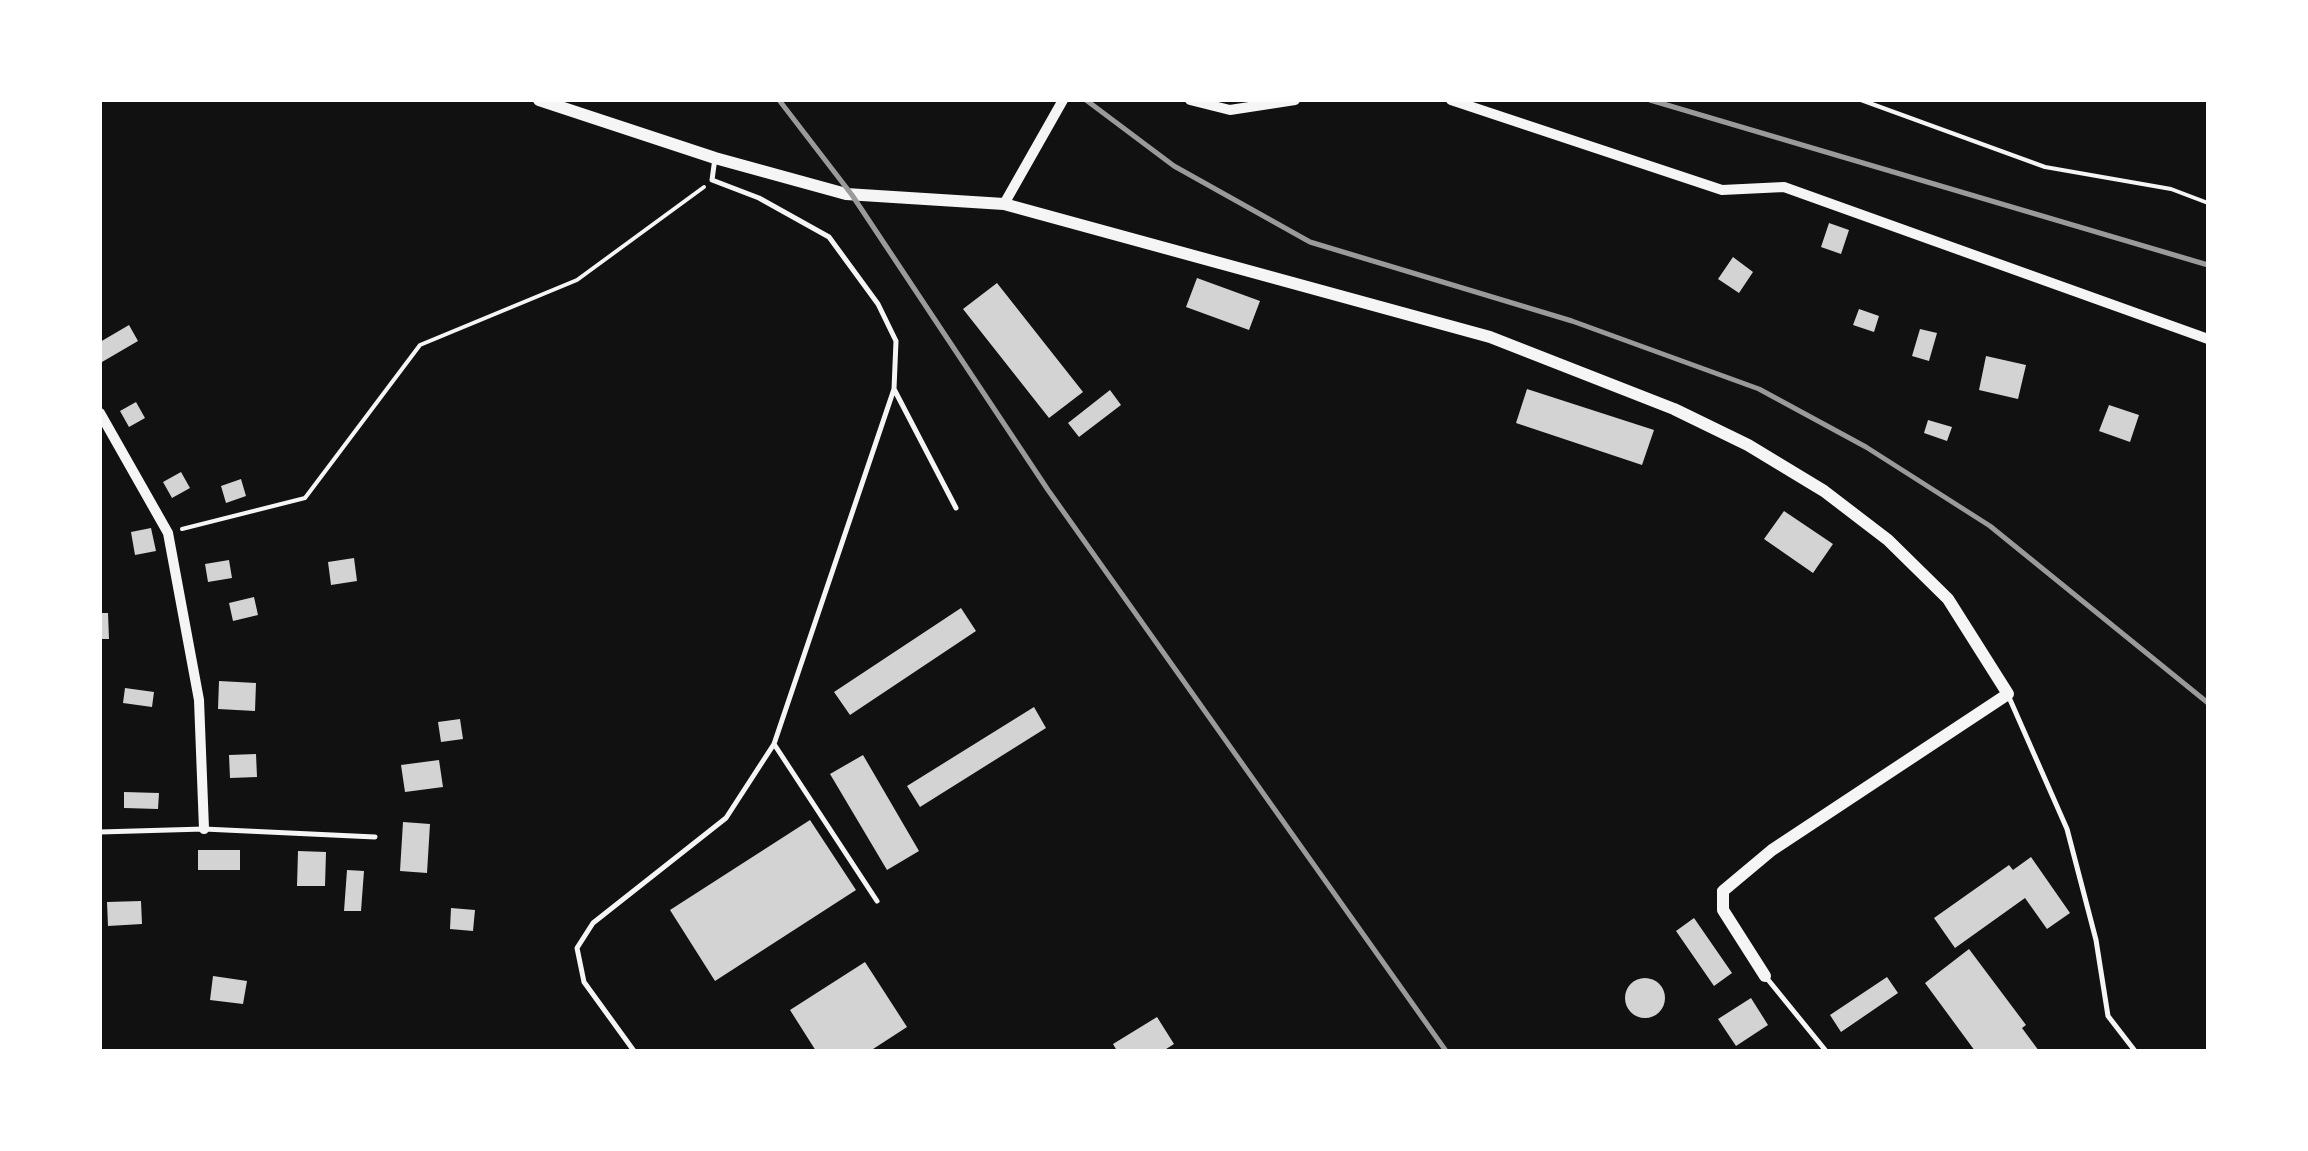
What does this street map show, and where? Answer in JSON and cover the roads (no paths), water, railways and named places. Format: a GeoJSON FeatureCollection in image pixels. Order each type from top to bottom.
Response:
{"type":"FeatureCollection","features":[{"type":"Feature","properties":{"kind":"street"},"geometry":{"type":"LineString","coordinates":[[539,100],[715,158],[852,195],[1004,204],[1490,336],[1674,408],[1748,445],[1824,490],[1888,540],[1948,599],[2008,694],[1772,850],[1723,891],[1723,910],[1765,976]]}},
{"type":"Feature","properties":{"kind":"street"},"geometry":{"type":"LineString","coordinates":[[1004,204],[1063,100]]}},
{"type":"Feature","properties":{"kind":"street"},"geometry":{"type":"LineString","coordinates":[[1190,100],[1230,110],[1295,100]]}},
{"type":"Feature","properties":{"kind":"street"},"geometry":{"type":"LineString","coordinates":[[1451,100],[1722,190],[1784,187],[2208,339]]}},
{"type":"Feature","properties":{"kind":"street"},"geometry":{"type":"LineString","coordinates":[[100,413],[168,533],[200,700],[204,829]]}},
{"type":"Feature","properties":{"kind":"lane"},"geometry":{"type":"LineString","coordinates":[[634,1051],[584,982],[577,948],[593,922],[726,818],[774,744],[894,389],[896,342],[878,304],[828,237],[759,198],[712,180],[715,158]]}},
{"type":"Feature","properties":{"kind":"lane"},"geometry":{"type":"LineString","coordinates":[[894,389],[956,508]]}},
{"type":"Feature","properties":{"kind":"lane"},"geometry":{"type":"LineString","coordinates":[[2008,694],[2067,829],[2096,940],[2108,1016],[2135,1051]]}},
{"type":"Feature","properties":{"kind":"lane"},"geometry":{"type":"LineString","coordinates":[[774,744],[877,901]]}},
{"type":"Feature","properties":{"kind":"lane"},"geometry":{"type":"LineString","coordinates":[[100,832],[204,829],[375,837]]}},
{"type":"Feature","properties":{"kind":"lane"},"geometry":{"type":"LineString","coordinates":[[1765,976],[1826,1051]]}},
{"type":"Feature","properties":{"kind":"railway"},"geometry":{"type":"LineString","coordinates":[[779,100],[852,195],[1048,490],[1446,1051]]}},
{"type":"Feature","properties":{"kind":"railway"},"geometry":{"type":"LineString","coordinates":[[1086,100],[1174,166],[1310,242],[1572,321],[1759,389],[1866,447],[1990,526],[2208,703]]}},
{"type":"Feature","properties":{"kind":"railway"},"geometry":{"type":"LineString","coordinates":[[1650,100],[2208,265]]}}]}
